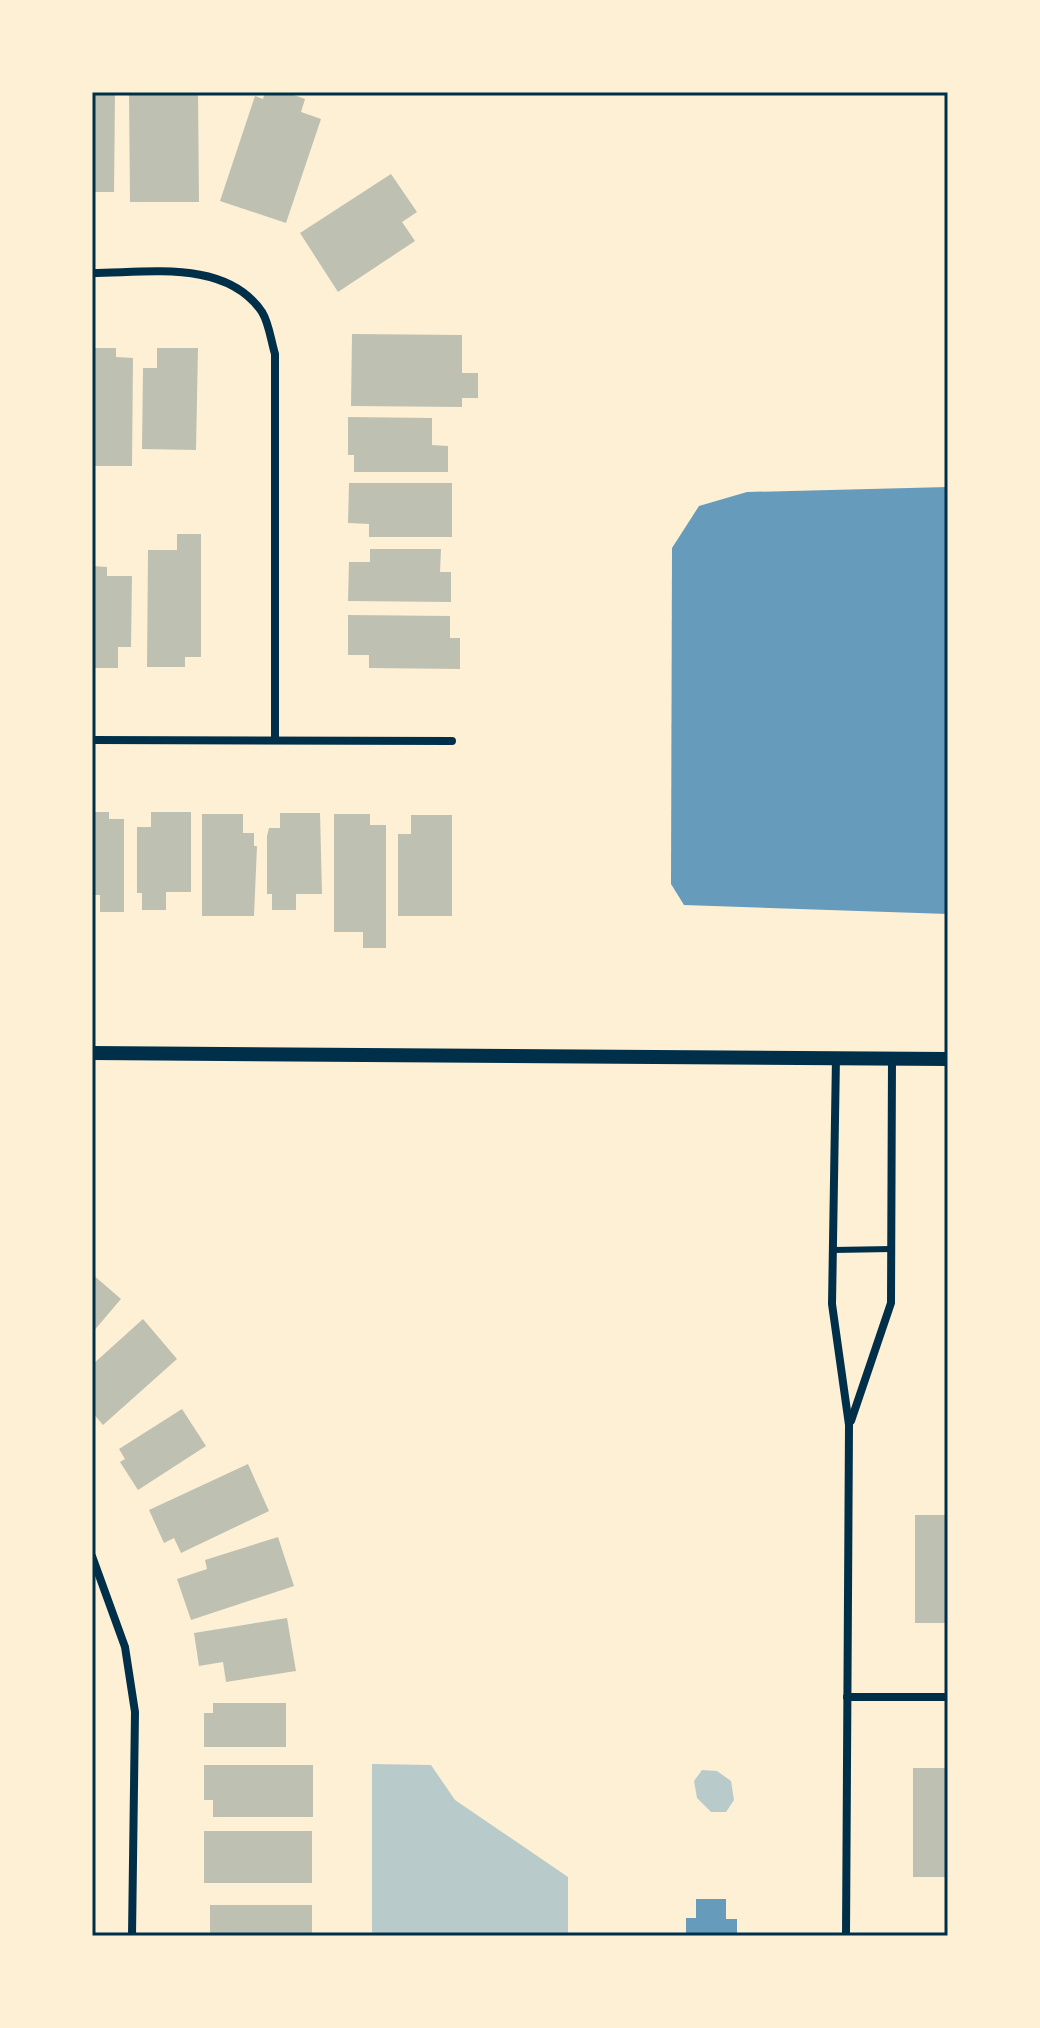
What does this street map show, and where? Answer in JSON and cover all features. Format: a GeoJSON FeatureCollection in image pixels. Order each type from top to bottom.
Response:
{"type":"FeatureCollection","features":[{"type":"Feature","properties":{"kind":"street"},"geometry":{"type":"LineString","coordinates":[[92,273],[191,273],[238,285],[264,314],[275,354],[275,740]]}},
{"type":"Feature","properties":{"kind":"street"},"geometry":{"type":"LineString","coordinates":[[92,740],[452,741]]}},
{"type":"Feature","properties":{"kind":"street"},"geometry":{"type":"LineString","coordinates":[[92,1053],[948,1059]]}},
{"type":"Feature","properties":{"kind":"street"},"geometry":{"type":"LineString","coordinates":[[836,1057],[832,1304],[849,1425],[846,1936]]}},
{"type":"Feature","properties":{"kind":"street"},"geometry":{"type":"LineString","coordinates":[[849,1425],[891,1303],[892,1058]]}},
{"type":"Feature","properties":{"kind":"street"},"geometry":{"type":"LineString","coordinates":[[92,1556],[125,1647],[135,1712],[132,1936]]}},
{"type":"Feature","properties":{"kind":"street"},"geometry":{"type":"LineString","coordinates":[[847,1697],[948,1697]]}},
{"type":"Feature","properties":{"kind":"lane"},"geometry":{"type":"LineString","coordinates":[[833,1250],[892,1249]]}},
{"type":"Feature","properties":{"kind":"shaded area"},"geometry":{"type":"Polygon","coordinates":[[[372,1764],[431,1765],[455,1800],[568,1877],[568,1936],[372,1936],[372,1764]]]}},
{"type":"Feature","properties":{"kind":"shaded area"},"geometry":{"type":"Polygon","coordinates":[[[702,1770],[717,1771],[731,1781],[734,1800],[726,1812],[711,1812],[697,1798],[694,1781],[702,1770]]]}},
{"type":"Feature","properties":{"kind":"water"},"geometry":{"type":"Polygon","coordinates":[[[948,487],[948,914],[684,905],[671,884],[672,548],[699,506],[747,492],[948,487]]]}},
{"type":"Feature","properties":{"kind":"water"},"geometry":{"type":"Polygon","coordinates":[[[696,1899],[726,1899],[726,1919],[737,1919],[737,1936],[686,1936],[686,1918],[696,1918],[696,1899]]]}},
{"type":"Feature","properties":{"kind":"building"},"geometry":{"type":"Polygon","coordinates":[[[129,92],[198,92],[199,202],[130,202],[129,92]]]}},
{"type":"Feature","properties":{"kind":"building"},"geometry":{"type":"Polygon","coordinates":[[[265,92],[286,92],[305,99],[301,112],[321,119],[286,223],[220,201],[255,96],[263,99],[265,92]]]}},
{"type":"Feature","properties":{"kind":"building"},"geometry":{"type":"Polygon","coordinates":[[[92,93],[115,93],[114,192],[92,192],[92,93]]]}},
{"type":"Feature","properties":{"kind":"building"},"geometry":{"type":"Polygon","coordinates":[[[391,174],[417,212],[402,222],[415,241],[338,292],[300,233],[391,174]]]}},
{"type":"Feature","properties":{"kind":"building"},"geometry":{"type":"Polygon","coordinates":[[[352,334],[462,335],[462,373],[478,373],[478,398],[462,398],[462,407],[351,406],[352,334]]]}},
{"type":"Feature","properties":{"kind":"building"},"geometry":{"type":"Polygon","coordinates":[[[92,348],[116,348],[116,357],[133,358],[132,466],[92,466],[92,348]]]}},
{"type":"Feature","properties":{"kind":"building"},"geometry":{"type":"Polygon","coordinates":[[[157,348],[198,348],[196,450],[142,449],[143,368],[157,368],[157,348]]]}},
{"type":"Feature","properties":{"kind":"building"},"geometry":{"type":"Polygon","coordinates":[[[348,417],[432,418],[432,445],[448,446],[448,472],[354,472],[354,455],[348,455],[348,417]]]}},
{"type":"Feature","properties":{"kind":"building"},"geometry":{"type":"Polygon","coordinates":[[[349,483],[452,483],[452,537],[369,537],[369,524],[348,523],[349,483]]]}},
{"type":"Feature","properties":{"kind":"building"},"geometry":{"type":"Polygon","coordinates":[[[177,534],[201,534],[201,657],[185,657],[185,667],[147,667],[148,550],[177,550],[177,534]]]}},
{"type":"Feature","properties":{"kind":"building"},"geometry":{"type":"Polygon","coordinates":[[[370,549],[441,549],[440,572],[451,572],[451,602],[348,601],[349,562],[370,562],[370,549]]]}},
{"type":"Feature","properties":{"kind":"building"},"geometry":{"type":"Polygon","coordinates":[[[92,566],[107,567],[107,576],[132,576],[131,647],[118,647],[118,668],[92,668],[92,566]]]}},
{"type":"Feature","properties":{"kind":"building"},"geometry":{"type":"Polygon","coordinates":[[[348,615],[450,616],[450,638],[460,638],[460,669],[369,668],[369,655],[348,655],[348,615]]]}},
{"type":"Feature","properties":{"kind":"building"},"geometry":{"type":"Polygon","coordinates":[[[92,812],[109,812],[109,819],[124,819],[124,912],[100,912],[100,895],[92,895],[92,812]]]}},
{"type":"Feature","properties":{"kind":"building"},"geometry":{"type":"Polygon","coordinates":[[[151,812],[191,812],[191,892],[166,892],[166,910],[142,910],[142,893],[137,893],[137,827],[151,827],[151,812]]]}},
{"type":"Feature","properties":{"kind":"building"},"geometry":{"type":"Polygon","coordinates":[[[280,813],[320,813],[322,894],[296,894],[296,910],[272,910],[272,894],[267,894],[267,836],[269,828],[280,828],[280,813]]]}},
{"type":"Feature","properties":{"kind":"building"},"geometry":{"type":"Polygon","coordinates":[[[202,814],[243,814],[243,833],[254,833],[254,846],[257,846],[254,916],[202,916],[202,814]]]}},
{"type":"Feature","properties":{"kind":"building"},"geometry":{"type":"Polygon","coordinates":[[[334,814],[370,814],[370,825],[386,825],[386,948],[363,948],[363,932],[334,932],[334,814]]]}},
{"type":"Feature","properties":{"kind":"building"},"geometry":{"type":"Polygon","coordinates":[[[411,815],[452,815],[452,916],[398,916],[398,834],[411,834],[411,815]]]}},
{"type":"Feature","properties":{"kind":"building"},"geometry":{"type":"Polygon","coordinates":[[[92,1274],[121,1299],[92,1333],[92,1274]]]}},
{"type":"Feature","properties":{"kind":"building"},"geometry":{"type":"Polygon","coordinates":[[[143,1319],[177,1359],[103,1425],[92,1412],[92,1365],[143,1319]]]}},
{"type":"Feature","properties":{"kind":"building"},"geometry":{"type":"Polygon","coordinates":[[[182,1409],[206,1446],[138,1490],[120,1462],[125,1459],[119,1449],[182,1409]]]}},
{"type":"Feature","properties":{"kind":"building"},"geometry":{"type":"Polygon","coordinates":[[[248,1464],[269,1511],[181,1553],[174,1538],[164,1543],[149,1510],[248,1464]]]}},
{"type":"Feature","properties":{"kind":"building"},"geometry":{"type":"Polygon","coordinates":[[[915,1515],[948,1515],[948,1623],[915,1623],[915,1515]]]}},
{"type":"Feature","properties":{"kind":"building"},"geometry":{"type":"Polygon","coordinates":[[[278,1537],[294,1586],[191,1620],[177,1579],[207,1569],[205,1560],[278,1537]]]}},
{"type":"Feature","properties":{"kind":"building"},"geometry":{"type":"Polygon","coordinates":[[[287,1618],[296,1671],[226,1682],[223,1662],[199,1666],[194,1633],[287,1618]]]}},
{"type":"Feature","properties":{"kind":"building"},"geometry":{"type":"Polygon","coordinates":[[[213,1703],[286,1703],[286,1747],[204,1747],[204,1713],[213,1713],[213,1703]]]}},
{"type":"Feature","properties":{"kind":"building"},"geometry":{"type":"Polygon","coordinates":[[[204,1765],[313,1765],[313,1817],[213,1817],[213,1800],[204,1800],[204,1765]]]}},
{"type":"Feature","properties":{"kind":"building"},"geometry":{"type":"Polygon","coordinates":[[[913,1768],[948,1768],[948,1877],[913,1877],[913,1768]]]}},
{"type":"Feature","properties":{"kind":"building"},"geometry":{"type":"Polygon","coordinates":[[[204,1831],[312,1831],[312,1883],[204,1883],[204,1831]]]}},
{"type":"Feature","properties":{"kind":"building"},"geometry":{"type":"Polygon","coordinates":[[[210,1905],[312,1905],[312,1936],[210,1936],[210,1905]]]}}]}
